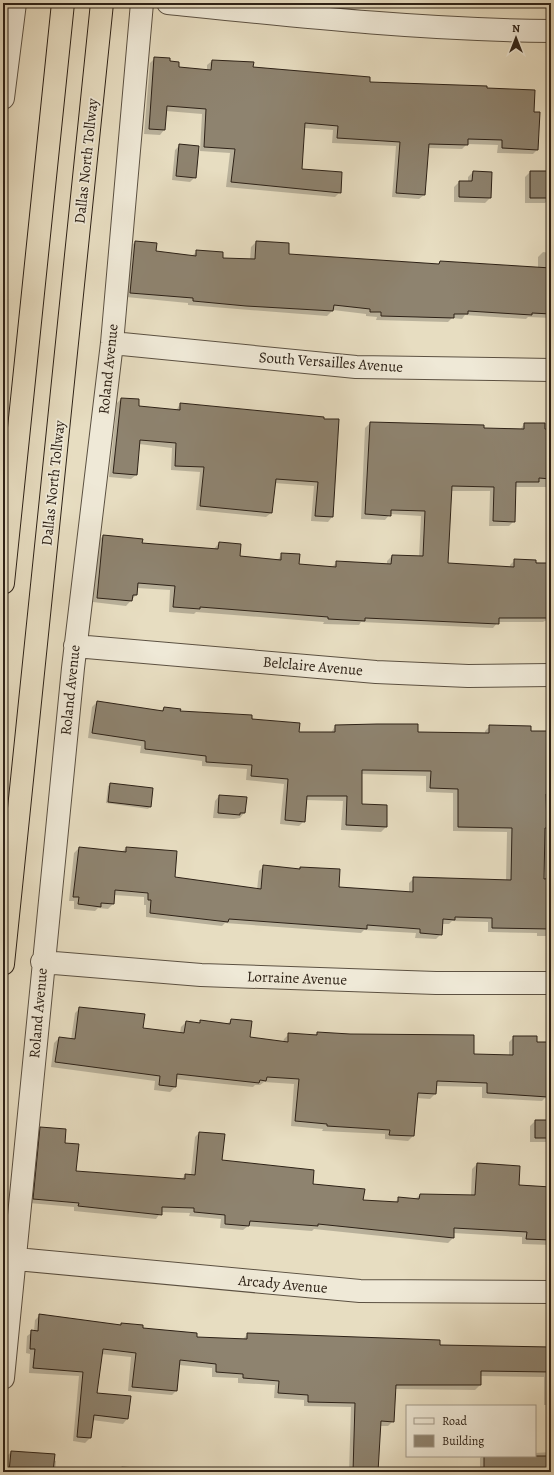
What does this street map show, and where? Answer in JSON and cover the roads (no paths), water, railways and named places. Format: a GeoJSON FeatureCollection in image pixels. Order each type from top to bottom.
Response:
{"type":"FeatureCollection","features":[{"type":"Feature","properties":{"kind":"highway"},"geometry":{"type":"LineString","coordinates":[[3,583],[63,3]]}},
{"type":"Feature","properties":{"kind":"highway","name":"Dallas North Tollway"},"geometry":{"type":"LineString","coordinates":[[3,964],[102,3]]}},
{"type":"Feature","properties":{"kind":"street"},"geometry":{"type":"LineString","coordinates":[[3,98],[15,3]]}},
{"type":"Feature","properties":{"kind":"street","name":"Roland Avenue"},"geometry":{"type":"LineString","coordinates":[[3,1378],[16,1259],[42,962],[75,646],[112,343],[142,3]]}},
{"type":"Feature","properties":{"kind":"street"},"geometry":{"type":"LineString","coordinates":[[168,3],[371,23],[551,32]]}},
{"type":"Feature","properties":{"kind":"street","name":"South Versailles Avenue"},"geometry":{"type":"LineString","coordinates":[[112,343],[356,367],[551,370]]}},
{"type":"Feature","properties":{"kind":"street","name":"Belclaire Avenue"},"geometry":{"type":"LineString","coordinates":[[75,646],[376,672],[468,676],[551,676]]}},
{"type":"Feature","properties":{"kind":"street","name":"Lorraine Avenue"},"geometry":{"type":"LineString","coordinates":[[42,962],[201,975],[436,983],[551,983]]}},
{"type":"Feature","properties":{"kind":"street","name":"Arcady Avenue"},"geometry":{"type":"LineString","coordinates":[[16,1259],[360,1291],[551,1292]]}}]}
